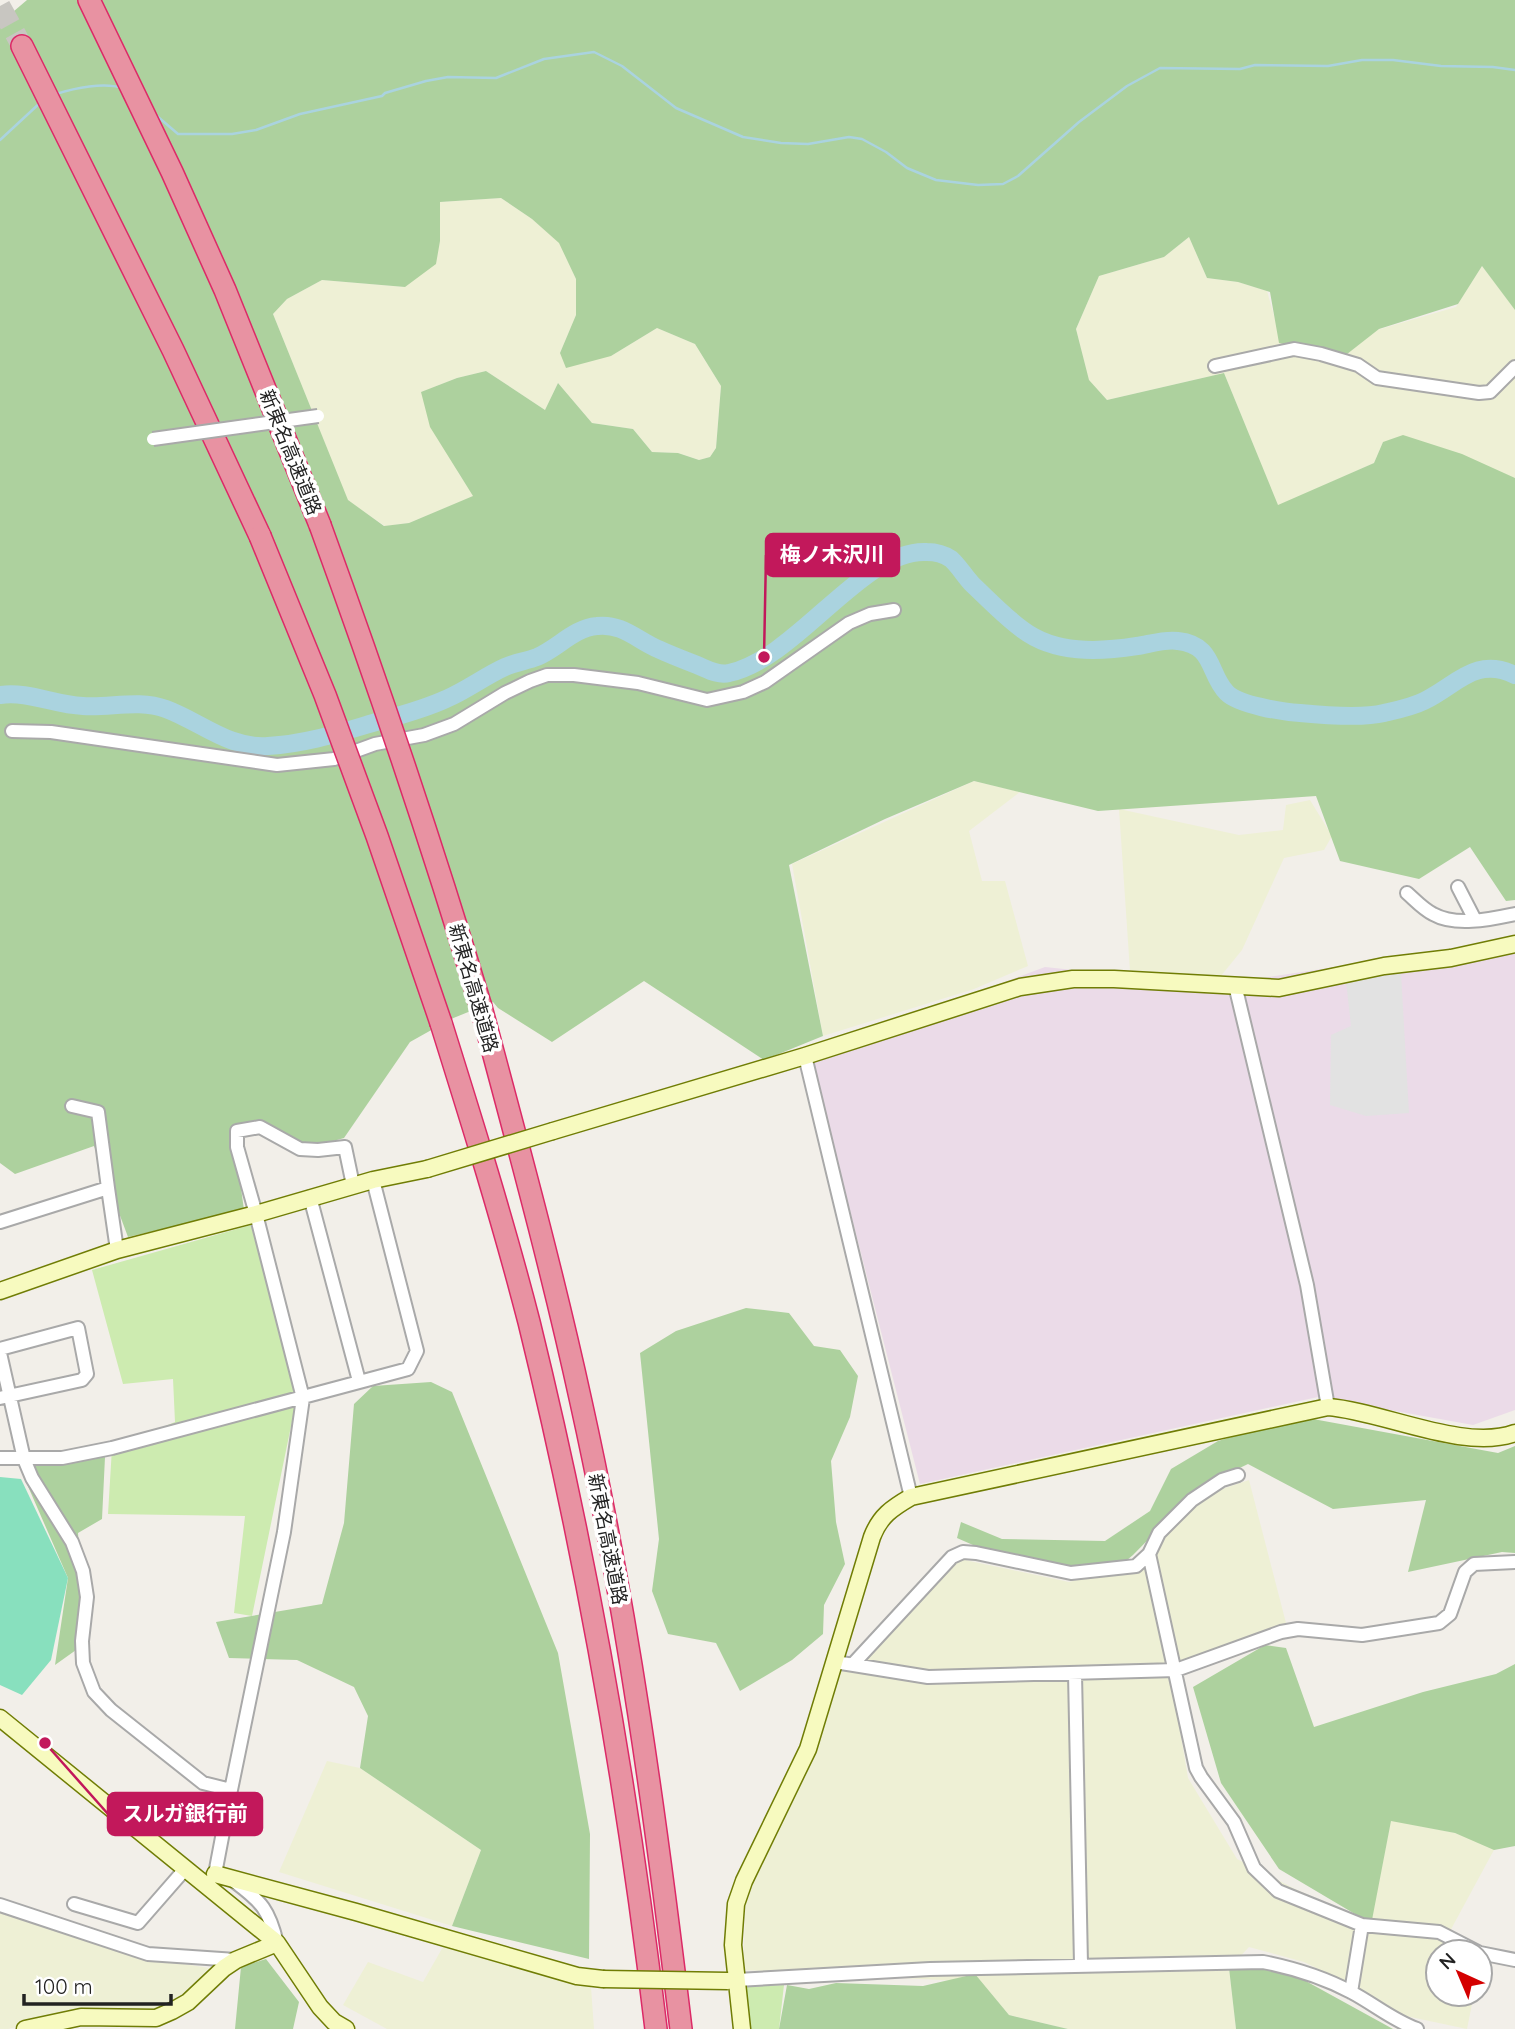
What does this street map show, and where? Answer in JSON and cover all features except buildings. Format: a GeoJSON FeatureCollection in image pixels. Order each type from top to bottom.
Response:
{"type":"FeatureCollection","features":[{"type":"Feature","properties":{"kind":"highway","name":"新東名高速道路"},"geometry":{"type":"LineString","coordinates":[[89,0],[172,172],[225,290],[320,525],[377,681],[435,855],[481,1007],[548,1256],[582,1405],[640,1718],[681,2029]]}},
{"type":"Feature","properties":{"kind":"highway","name":"新東名高速道路"},"geometry":{"type":"LineString","coordinates":[[22,46],[179,362],[260,536],[330,708],[441,1023],[492,1188],[554,1427],[611,1713],[656,2029]]}},
{"type":"Feature","properties":{"kind":"street"},"geometry":{"type":"LineString","coordinates":[[1215,366],[1294,349],[1358,365],[1377,378],[1479,393],[1490,392],[1515,367]]}},
{"type":"Feature","properties":{"kind":"street"},"geometry":{"type":"LineString","coordinates":[[153,439],[318,416]]}},
{"type":"Feature","properties":{"kind":"street"},"geometry":{"type":"LineString","coordinates":[[12,731],[51,732],[277,765],[313,763],[334,759],[375,744],[424,735],[446,727],[505,693],[547,676],[575,674],[638,683],[707,700],[743,692],[765,682],[849,623],[870,614],[894,610]]}},
{"type":"Feature","properties":{"kind":"street"},"geometry":{"type":"LineString","coordinates":[[1458,887],[1475,920]]}},
{"type":"Feature","properties":{"kind":"street"},"geometry":{"type":"LineString","coordinates":[[1407,893],[1434,915],[1446,919],[1475,920],[1515,914]]}},
{"type":"Feature","properties":{"kind":"street"},"geometry":{"type":"LineString","coordinates":[[0,1291],[117,1250],[256,1214],[353,1185],[427,1169],[805,1056],[1020,987],[1073,979],[1279,988],[1384,966],[1451,958],[1515,944]]}},
{"type":"Feature","properties":{"kind":"street"},"geometry":{"type":"LineString","coordinates":[[1236,985],[1307,1286],[1328,1407]]}},
{"type":"Feature","properties":{"kind":"street"},"geometry":{"type":"LineString","coordinates":[[805,1056],[911,1497]]}},
{"type":"Feature","properties":{"kind":"street"},"geometry":{"type":"LineString","coordinates":[[72,1106],[98,1112],[117,1250]]}},
{"type":"Feature","properties":{"kind":"street"},"geometry":{"type":"LineString","coordinates":[[214,1882],[230,1790],[284,1532],[303,1398],[237,1147],[237,1131],[260,1127],[300,1149],[345,1147],[353,1185]]}},
{"type":"Feature","properties":{"kind":"street"},"geometry":{"type":"LineString","coordinates":[[0,1458],[62,1458],[112,1448],[408,1368],[417,1352],[373,1180]]}},
{"type":"Feature","properties":{"kind":"street"},"geometry":{"type":"LineString","coordinates":[[0,1222],[108,1188]]}},
{"type":"Feature","properties":{"kind":"street"},"geometry":{"type":"LineString","coordinates":[[310,1197],[359,1381]]}},
{"type":"Feature","properties":{"kind":"street"},"geometry":{"type":"LineString","coordinates":[[6,1397],[82,1380],[87,1374],[78,1328],[0,1351],[6,1397],[24,1459],[32,1478],[72,1542],[83,1571],[87,1597],[82,1641],[83,1663],[94,1692],[111,1710],[203,1783],[230,1790]]}},
{"type":"Feature","properties":{"kind":"street"},"geometry":{"type":"LineString","coordinates":[[741,2029],[732,1981],[736,1904],[744,1881],[807,1749],[877,1523],[889,1509],[911,1497],[1328,1407],[1348,1408],[1448,1434],[1478,1437],[1507,1436],[1515,1433]]}},
{"type":"Feature","properties":{"kind":"street"},"geometry":{"type":"LineString","coordinates":[[853,1664],[952,1557],[963,1552],[976,1553],[1072,1573],[1136,1566],[1149,1554],[1159,1533],[1192,1500],[1222,1480],[1238,1475]]}},
{"type":"Feature","properties":{"kind":"street"},"geometry":{"type":"LineString","coordinates":[[1149,1554],[1196,1768],[1234,1822],[1254,1868],[1278,1891],[1362,1925],[1439,1932],[1451,1938]]}},
{"type":"Feature","properties":{"kind":"street"},"geometry":{"type":"LineString","coordinates":[[835,1662],[928,1677],[1176,1670],[1281,1632],[1298,1629],[1362,1636],[1439,1623],[1450,1614],[1465,1572],[1474,1564],[1515,1562]]}},
{"type":"Feature","properties":{"kind":"street"},"geometry":{"type":"LineString","coordinates":[[1075,1674],[1081,1965]]}},
{"type":"Feature","properties":{"kind":"street"},"geometry":{"type":"LineString","coordinates":[[0,1718],[186,1868],[214,1882],[356,1912],[577,1976],[603,1979],[732,1981],[930,1969],[1263,1962],[1294,1969],[1351,1992],[1386,2015],[1418,2029]]}},
{"type":"Feature","properties":{"kind":"street"},"geometry":{"type":"LineString","coordinates":[[74,1904],[138,1923],[186,1868]]}},
{"type":"Feature","properties":{"kind":"street"},"geometry":{"type":"LineString","coordinates":[[214,1882],[277,1943],[320,2007],[334,2022],[346,2029]]}},
{"type":"Feature","properties":{"kind":"street"},"geometry":{"type":"LineString","coordinates":[[0,1905],[148,1954],[236,1960]]}},
{"type":"Feature","properties":{"kind":"street"},"geometry":{"type":"LineString","coordinates":[[1351,1992],[1362,1925]]}},
{"type":"Feature","properties":{"kind":"street"},"geometry":{"type":"LineString","coordinates":[[25,2029],[81,2017],[156,2018],[188,2002],[236,1960],[277,1943]]}},
{"type":"Feature","properties":{"kind":"street"},"geometry":{"type":"LineString","coordinates":[[1494,1955],[1515,1960]]}},
{"type":"Feature","properties":{"kind":"shaded area"},"geometry":{"type":"Polygon","coordinates":[[[1515,940],[1515,1410],[1473,1425],[1318,1397],[920,1484],[810,1054],[1045,967],[1216,985],[1515,940]]]}},
{"type":"Feature","properties":{"kind":"shaded area"},"geometry":{"type":"Polygon","coordinates":[[[1401,973],[1409,1113],[1366,1116],[1330,1105],[1331,1035],[1351,1026],[1346,981],[1401,973]]]}},
{"type":"Feature","properties":{"kind":"green space"},"geometry":{"type":"Polygon","coordinates":[[[27,0],[1515,0],[1515,310],[1482,266],[1458,304],[1379,329],[1342,358],[1279,343],[1270,292],[1238,282],[1207,278],[1189,237],[1164,257],[1099,276],[1076,329],[1089,380],[1107,400],[1224,373],[1278,505],[1374,463],[1383,442],[1403,435],[1462,454],[1515,478],[1515,900],[1506,901],[1470,847],[1419,879],[1340,861],[1316,796],[1098,811],[974,781],[885,819],[789,865],[823,1036],[764,1060],[644,981],[552,1042],[498,1008],[493,1002],[451,1019],[410,1042],[344,1138],[298,1151],[260,1127],[233,1131],[244,1210],[128,1237],[94,1146],[15,1174],[0,1163],[0,23],[27,0]],[[501,198],[440,202],[440,241],[436,264],[405,287],[322,280],[287,299],[273,314],[348,500],[384,526],[409,523],[473,496],[430,427],[421,392],[457,378],[486,371],[545,410],[558,383],[592,423],[633,429],[652,452],[678,453],[699,460],[710,457],[716,448],[721,386],[695,344],[657,328],[611,356],[566,368],[560,353],[576,315],[576,279],[559,243],[532,219],[501,198]]]}},
{"type":"Feature","properties":{"kind":"green space"},"geometry":{"type":"Polygon","coordinates":[[[501,198],[532,219],[560,243],[576,279],[576,315],[560,353],[611,356],[657,328],[695,344],[721,386],[716,448],[710,457],[699,460],[678,453],[652,452],[633,429],[592,423],[558,383],[545,410],[486,371],[457,378],[422,392],[459,474],[474,496],[409,523],[385,526],[348,501],[273,314],[287,299],[322,280],[405,287],[440,241],[440,202],[501,198]]]}},
{"type":"Feature","properties":{"kind":"green space"},"geometry":{"type":"Polygon","coordinates":[[[1189,237],[1207,278],[1238,282],[1267,291],[1282,344],[1342,358],[1377,330],[1456,307],[1482,266],[1515,309],[1515,478],[1383,442],[1374,463],[1278,506],[1224,373],[1107,400],[1089,381],[1076,329],[1099,276],[1164,257],[1189,237]]]}},
{"type":"Feature","properties":{"kind":"green space"},"geometry":{"type":"Polygon","coordinates":[[[974,781],[1020,792],[969,831],[982,881],[1005,881],[1028,966],[974,989],[823,1036],[792,864],[974,781]]]}},
{"type":"Feature","properties":{"kind":"green space"},"geometry":{"type":"Polygon","coordinates":[[[1310,800],[1332,836],[1324,850],[1284,858],[1242,950],[1216,982],[1130,971],[1119,809],[1239,835],[1283,830],[1286,805],[1310,800]]]}},
{"type":"Feature","properties":{"kind":"green space"},"geometry":{"type":"Polygon","coordinates":[[[251,1225],[297,1397],[252,1616],[234,1613],[245,1516],[108,1514],[112,1448],[175,1422],[173,1379],[123,1384],[92,1270],[251,1225]]]}},
{"type":"Feature","properties":{"kind":"green space"},"geometry":{"type":"Polygon","coordinates":[[[746,1308],[789,1313],[814,1346],[840,1350],[858,1376],[850,1417],[831,1461],[836,1522],[845,1564],[824,1605],[823,1634],[792,1660],[740,1691],[716,1643],[668,1634],[652,1591],[659,1539],[640,1353],[676,1331],[746,1308]]]}},
{"type":"Feature","properties":{"kind":"green space"},"geometry":{"type":"Polygon","coordinates":[[[431,1382],[452,1392],[558,1653],[590,1834],[589,1959],[452,1926],[481,1850],[360,1768],[368,1716],[354,1687],[297,1660],[229,1658],[216,1622],[322,1604],[344,1523],[354,1404],[373,1386],[431,1382]]]}},
{"type":"Feature","properties":{"kind":"green space"},"geometry":{"type":"Polygon","coordinates":[[[1313,1419],[1498,1453],[1515,1446],[1515,1553],[1502,1552],[1408,1572],[1426,1500],[1333,1509],[1248,1464],[1200,1487],[1133,1555],[1108,1576],[989,1552],[957,1538],[961,1522],[1002,1539],[1105,1541],[1150,1511],[1171,1469],[1218,1441],[1272,1425],[1313,1419]]]}},
{"type":"Feature","properties":{"kind":"green space"},"geometry":{"type":"Polygon","coordinates":[[[105,1457],[102,1519],[78,1533],[82,1589],[76,1650],[55,1665],[68,1578],[20,1468],[105,1457]]]}},
{"type":"Feature","properties":{"kind":"green space"},"geometry":{"type":"Polygon","coordinates":[[[0,1477],[21,1479],[68,1578],[51,1660],[22,1695],[0,1685],[0,1477]]]}},
{"type":"Feature","properties":{"kind":"green space"},"geometry":{"type":"Polygon","coordinates":[[[1249,1480],[1286,1623],[1169,1666],[1188,1778],[1237,1859],[1371,1923],[1391,1820],[1455,1833],[1495,1848],[1449,1933],[1454,1938],[1424,1938],[1424,2008],[1471,2008],[1467,2029],[1401,2015],[1359,1989],[1304,1962],[1249,1947],[1229,1968],[1236,2029],[1068,2029],[1009,2015],[981,1982],[743,1970],[746,1896],[807,1772],[841,1669],[960,1559],[1069,1582],[1131,1567],[1210,1493],[1249,1480]]]}},
{"type":"Feature","properties":{"kind":"green space"},"geometry":{"type":"Polygon","coordinates":[[[1265,1645],[1286,1648],[1314,1727],[1423,1692],[1496,1674],[1515,1664],[1515,1846],[1494,1850],[1455,1833],[1391,1821],[1372,1920],[1365,1920],[1279,1869],[1221,1783],[1193,1687],[1265,1645]]]}},
{"type":"Feature","properties":{"kind":"green space"},"geometry":{"type":"Polygon","coordinates":[[[327,1761],[360,1768],[481,1850],[452,1926],[279,1872],[327,1761]]]}},
{"type":"Feature","properties":{"kind":"green space"},"geometry":{"type":"Polygon","coordinates":[[[0,1910],[147,1958],[209,1968],[187,1991],[159,2009],[89,2009],[0,2029],[0,1910]]]}},
{"type":"Feature","properties":{"kind":"green space"},"geometry":{"type":"Polygon","coordinates":[[[444,1945],[591,1987],[594,2029],[387,2029],[343,2005],[368,1962],[423,1982],[444,1945]]]}},
{"type":"Feature","properties":{"kind":"green space"},"geometry":{"type":"Polygon","coordinates":[[[266,1959],[299,2002],[293,2029],[235,2029],[241,1967],[266,1959]]]}},
{"type":"Feature","properties":{"kind":"green space"},"geometry":{"type":"Polygon","coordinates":[[[1229,1968],[1261,1968],[1293,1974],[1393,2029],[1236,2029],[1229,1968]]]}},
{"type":"Feature","properties":{"kind":"green space"},"geometry":{"type":"Polygon","coordinates":[[[975,1974],[1009,2015],[1068,2029],[779,2029],[787,1985],[809,1989],[836,1983],[923,1986],[975,1974]]]}},
{"type":"Feature","properties":{"kind":"green space"},"geometry":{"type":"Polygon","coordinates":[[[784,1985],[779,2029],[751,2029],[744,1987],[784,1985]]]}},
{"type":"Feature","properties":{"kind":"waterway"},"geometry":{"type":"LineString","coordinates":[[157,116],[178,134],[232,134],[256,130],[300,114],[382,96],[426,81],[448,77],[496,78],[544,59],[594,52],[622,66],[676,108],[743,137],[808,144],[849,137],[862,139],[907,168],[936,180],[978,185],[1003,184],[1018,176],[1079,122],[1127,86],[1160,68],[1328,66],[1362,60],[1393,60],[1515,70]]}},
{"type":"Feature","properties":{"kind":"waterway"},"geometry":{"type":"LineString","coordinates":[[56,94],[98,86],[122,88]]}},
{"type":"Feature","properties":{"kind":"waterway"},"geometry":{"type":"LineString","coordinates":[[0,140],[41,102]]}},
{"type":"Feature","properties":{"kind":"waterway"},"geometry":{"type":"LineString","coordinates":[[0,695],[31,696],[83,706],[156,706],[241,743],[254,746],[293,743],[342,732],[436,703],[505,667],[545,653],[581,630],[597,626],[614,627],[709,670],[721,674],[729,673],[755,663],[780,647],[879,567],[903,555],[927,552],[951,559],[997,608],[1036,638],[1063,647],[1093,650],[1168,641],[1190,644],[1205,654],[1227,693],[1241,701],[1262,707],[1319,715],[1376,715],[1419,703],[1477,671],[1501,670],[1515,675]]}},
{"type":"Feature","properties":{"kind":"tunnel"},"geometry":{"type":"LineString","coordinates":[[0,6],[22,46]]}},
{"type":"Feature","properties":{"kind":"place","name":"梅ノ木沢川"},"geometry":{"type":"Point","coordinates":[764,657]}},
{"type":"Feature","properties":{"kind":"place","name":"スルガ銀行前"},"geometry":{"type":"Point","coordinates":[45,1743]}}]}
